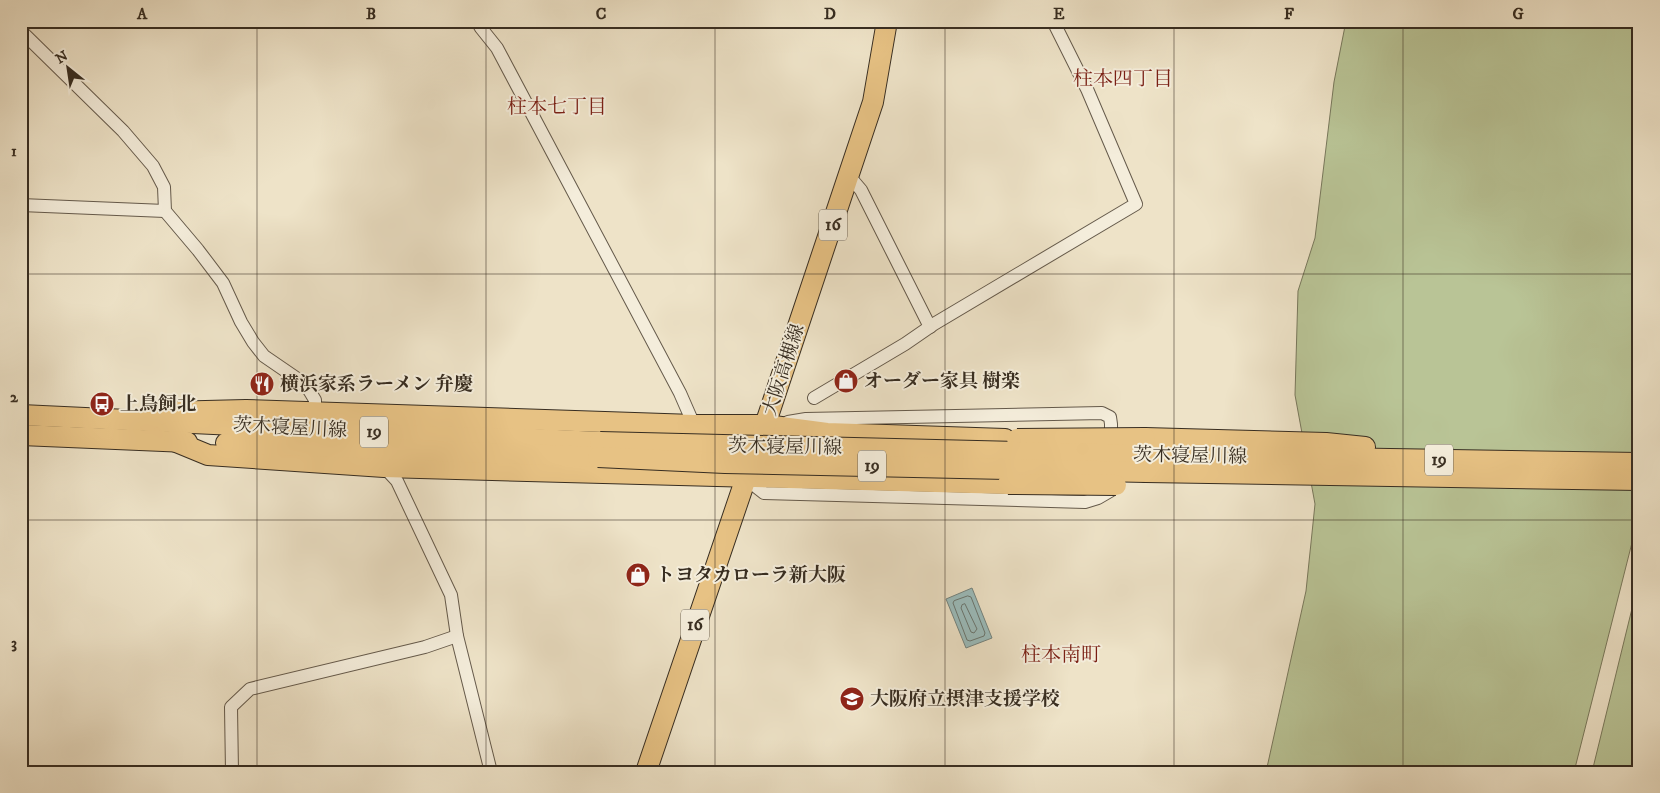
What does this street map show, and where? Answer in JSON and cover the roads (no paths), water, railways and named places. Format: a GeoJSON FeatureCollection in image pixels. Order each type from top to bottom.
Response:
{"type":"FeatureCollection","features":[{"type":"Feature","properties":{"kind":"main road","name":"大阪高槻線"},"geometry":{"type":"LineString","coordinates":[[646,772],[745,478],[766,425],[873,102],[887,21]]}},
{"type":"Feature","properties":{"kind":"main road"},"geometry":{"type":"LineString","coordinates":[[148,421],[165,412],[246,410],[694,425],[766,425],[827,432],[1005,439],[1146,462],[1239,464],[1323,488],[1491,469]]}},
{"type":"Feature","properties":{"kind":"main road","name":"茨木寝屋川線"},"geometry":{"type":"LineString","coordinates":[[21,415],[599,449]]}},
{"type":"Feature","properties":{"kind":"main road","name":"茨木寝屋川線"},"geometry":{"type":"LineString","coordinates":[[21,435],[174,441],[1146,462]]}},
{"type":"Feature","properties":{"kind":"main road"},"geometry":{"type":"LineString","coordinates":[[174,441],[208,455],[384,467],[1008,484],[1146,462],[1239,464]]}},
{"type":"Feature","properties":{"kind":"main road","name":"茨木寝屋川線"},"geometry":{"type":"LineString","coordinates":[[1491,469],[1639,463]]}},
{"type":"Feature","properties":{"kind":"main road","name":"茨木寝屋川線"},"geometry":{"type":"LineString","coordinates":[[1239,464],[1491,469],[1639,480]]}},
{"type":"Feature","properties":{"kind":"street"},"geometry":{"type":"LineString","coordinates":[[477,21],[480,28],[497,48],[680,393],[694,425]]}},
{"type":"Feature","properties":{"kind":"street"},"geometry":{"type":"LineString","coordinates":[[814,398],[1136,204],[1091,98],[1053,21]]}},
{"type":"Feature","properties":{"kind":"street"},"geometry":{"type":"LineString","coordinates":[[21,32],[123,131],[153,166],[164,187],[165,211],[198,250],[222,283],[253,342],[264,356],[309,390],[315,400],[315,411]]}},
{"type":"Feature","properties":{"kind":"street"},"geometry":{"type":"LineString","coordinates":[[849,176],[861,190],[930,327]]}},
{"type":"Feature","properties":{"kind":"street"},"geometry":{"type":"LineString","coordinates":[[21,205],[165,211]]}},
{"type":"Feature","properties":{"kind":"street"},"geometry":{"type":"LineString","coordinates":[[745,478],[764,493],[774,494],[1085,502],[1098,498],[1110,491],[1111,424],[1110,417],[1102,413],[806,420],[766,425]]}},
{"type":"Feature","properties":{"kind":"street"},"geometry":{"type":"LineString","coordinates":[[384,467],[397,481],[451,595],[457,636],[491,772]]}},
{"type":"Feature","properties":{"kind":"street"},"geometry":{"type":"LineString","coordinates":[[232,772],[231,707],[250,689],[425,647],[457,636]]}},
{"type":"Feature","properties":{"kind":"water"},"geometry":{"type":"Polygon","coordinates":[[[972,588],[992,638],[966,648],[946,599],[972,588]]]}},
{"type":"Feature","properties":{"kind":"place","name":"オーダー家具 樹楽"},"geometry":{"type":"Point","coordinates":[846,381]}},
{"type":"Feature","properties":{"kind":"place","name":"横浜家系ラーメン 弁慶"},"geometry":{"type":"Point","coordinates":[262,384]}},
{"type":"Feature","properties":{"kind":"place","name":"上鳥飼北"},"geometry":{"type":"Point","coordinates":[102,404]}},
{"type":"Feature","properties":{"kind":"place","name":"トヨタカローラ新大阪"},"geometry":{"type":"Point","coordinates":[638,575]}},
{"type":"Feature","properties":{"kind":"place","name":"大阪府立摂津支援学校"},"geometry":{"type":"Point","coordinates":[852,699]}},
{"type":"Feature","properties":{"kind":"district","name":"柱本四丁目"},"geometry":{"type":"Point","coordinates":[1123,79]}},
{"type":"Feature","properties":{"kind":"district","name":"柱本七丁目"},"geometry":{"type":"Point","coordinates":[557,107]}},
{"type":"Feature","properties":{"kind":"district","name":"柱本南町"},"geometry":{"type":"Point","coordinates":[1061,655]}}]}
